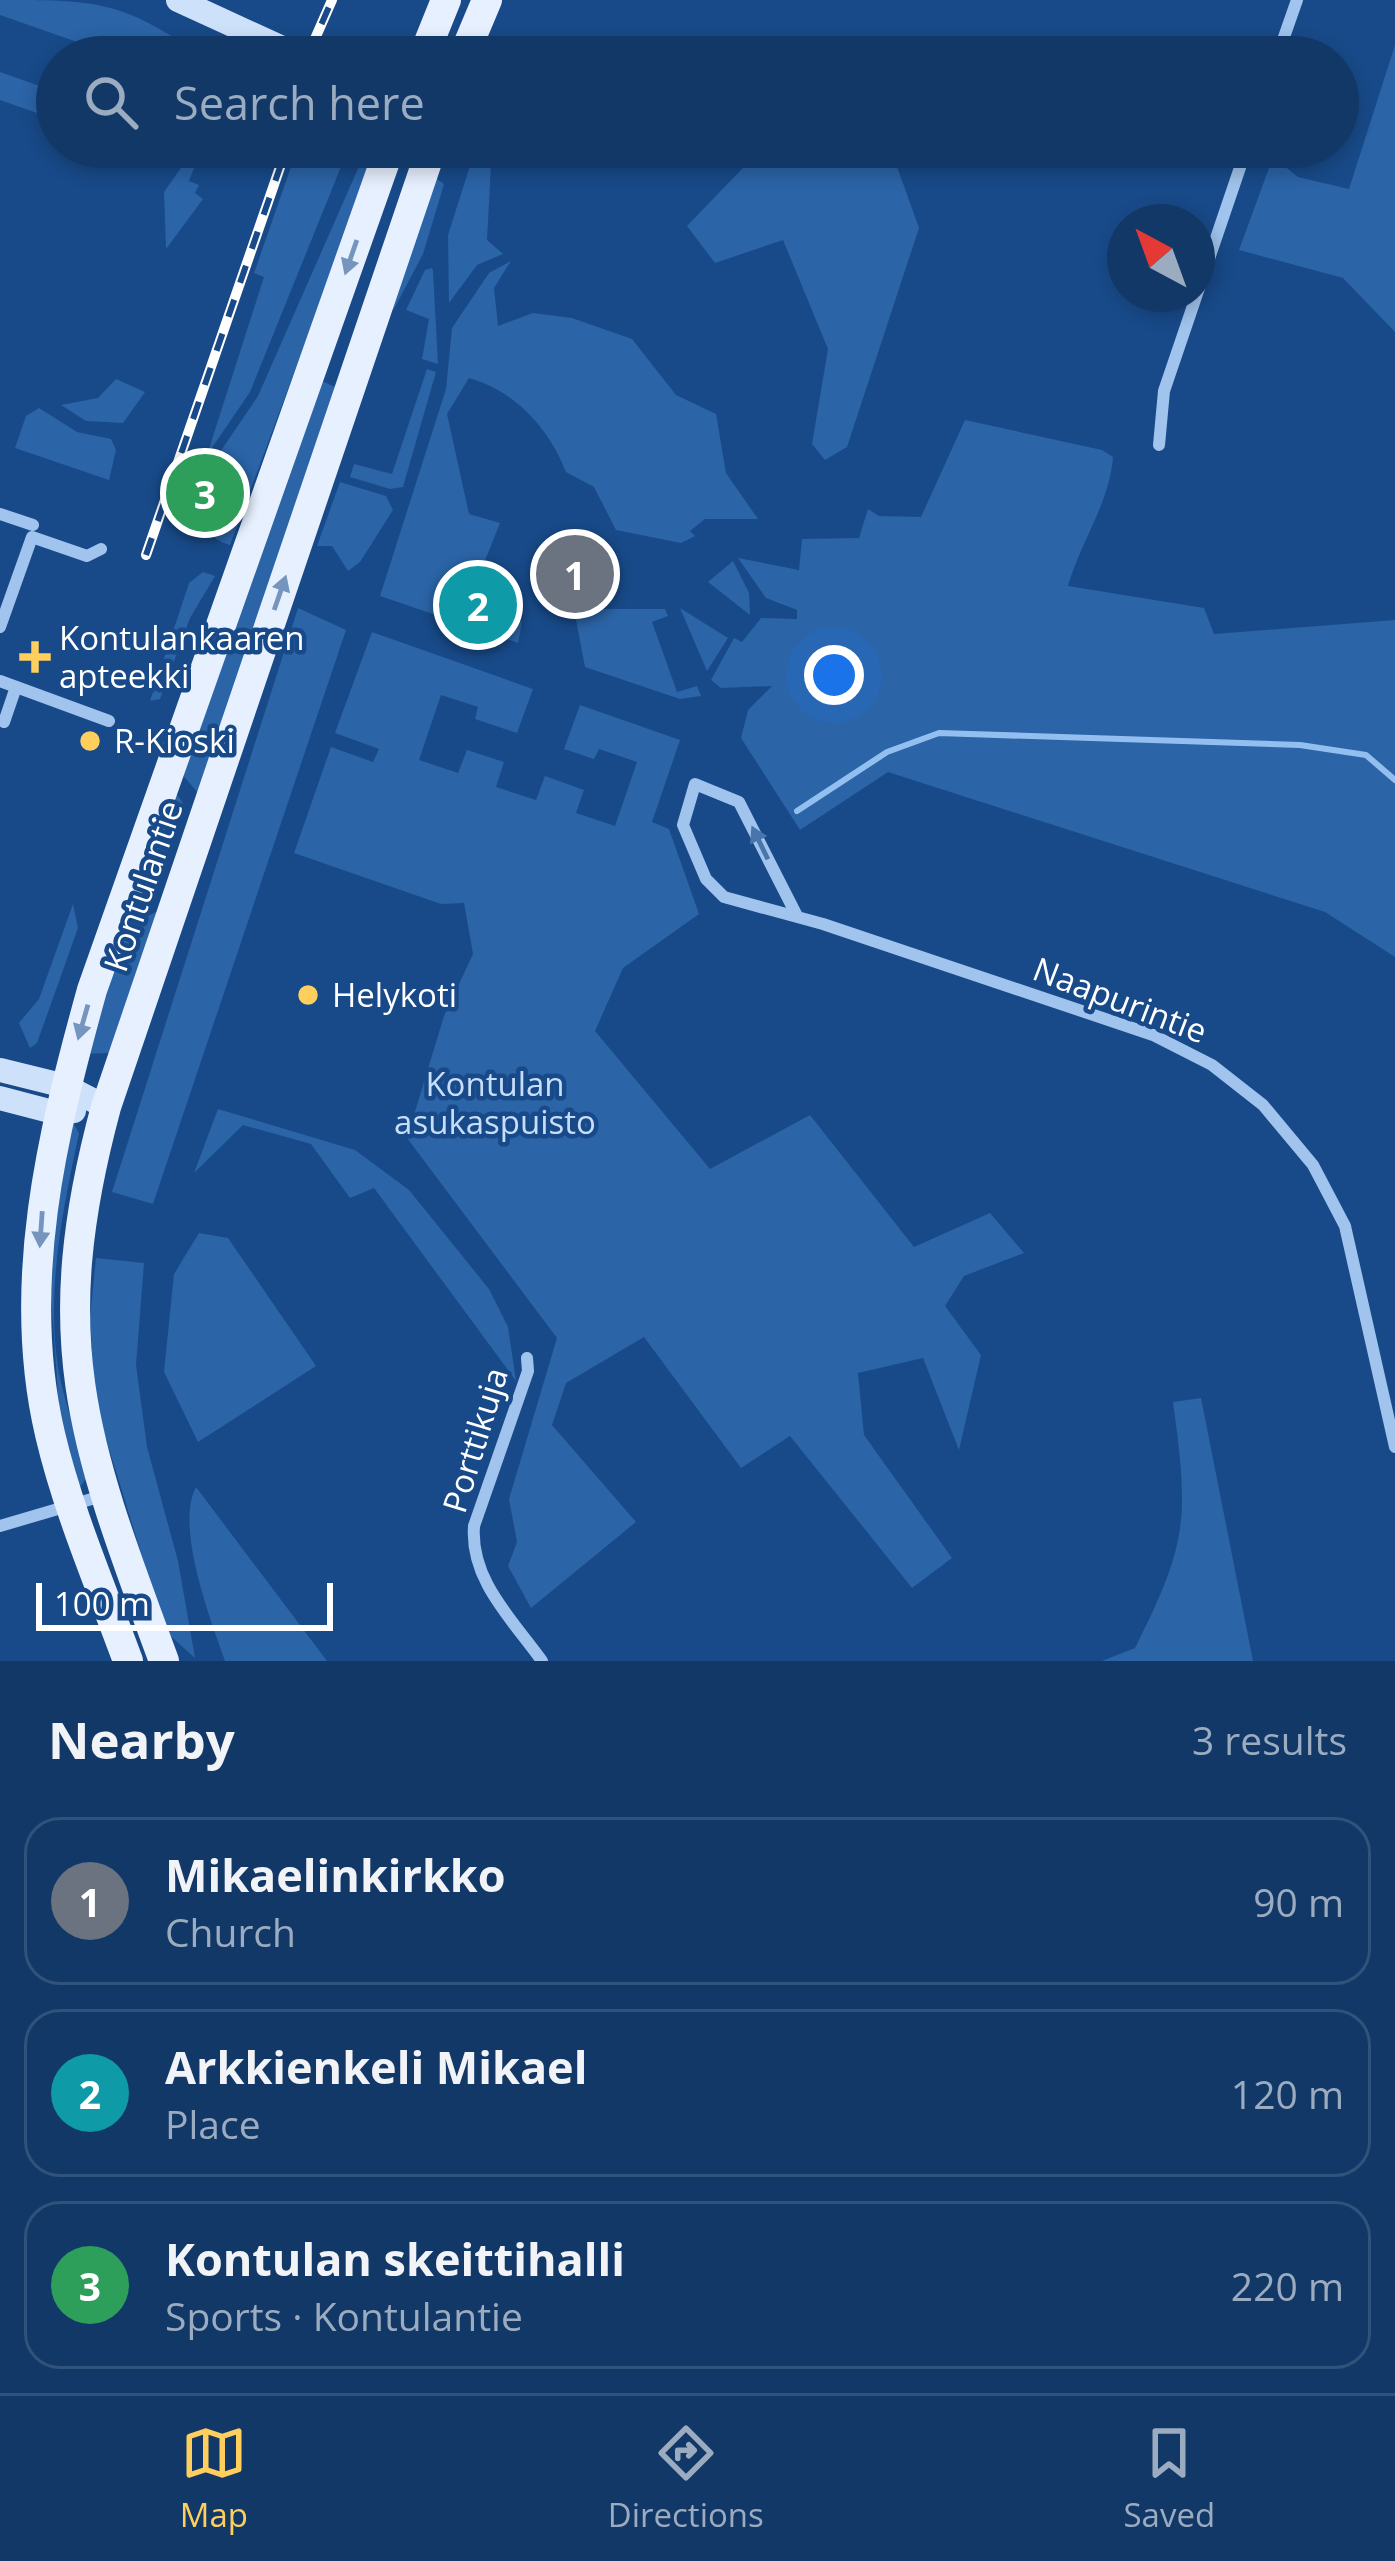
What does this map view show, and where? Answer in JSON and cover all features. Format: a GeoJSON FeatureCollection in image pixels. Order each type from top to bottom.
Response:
{"type":"FeatureCollection","features":[{"type":"Feature","properties":{"kind":"main road"},"geometry":{"type":"LineString","coordinates":[[178,0],[254,36]]}},
{"type":"Feature","properties":{"kind":"main road"},"geometry":{"type":"LineString","coordinates":[[431,36],[446,0]]}},
{"type":"Feature","properties":{"kind":"main road"},"geometry":{"type":"LineString","coordinates":[[472,36],[487,0]]}},
{"type":"Feature","properties":{"kind":"main road","name":"Kontulantie"},"geometry":{"type":"LineString","coordinates":[[128,1661],[50,1436],[37,1305],[41,1216],[61,1099],[114,926],[383,168]]}},
{"type":"Feature","properties":{"kind":"main road","name":"Kontulantie"},"geometry":{"type":"LineString","coordinates":[[164,1661],[104,1496],[80,1402],[72,1321],[79,1224],[106,1107],[425,168]]}},
{"type":"Feature","properties":{"kind":"main road"},"geometry":{"type":"LineString","coordinates":[[0,1070],[26,1077],[61,1099]]}},
{"type":"Feature","properties":{"kind":"main road"},"geometry":{"type":"LineString","coordinates":[[9,1101],[61,1099],[106,1107]]}},
{"type":"Feature","properties":{"kind":"street"},"geometry":{"type":"LineString","coordinates":[[1284,36],[1297,0]]}},
{"type":"Feature","properties":{"kind":"street"},"geometry":{"type":"LineString","coordinates":[[1159,445],[1164,391],[1240,168]]}},
{"type":"Feature","properties":{"kind":"street"},"geometry":{"type":"LineString","coordinates":[[0,514],[33,525]]}},
{"type":"Feature","properties":{"kind":"street"},"geometry":{"type":"LineString","coordinates":[[0,627],[32,538],[87,556],[101,548],[78,542]]}},
{"type":"Feature","properties":{"kind":"street"},"geometry":{"type":"LineString","coordinates":[[0,681],[81,716],[109,721]]}},
{"type":"Feature","properties":{"kind":"street"},"geometry":{"type":"LineString","coordinates":[[4,722],[16,687]]}},
{"type":"Feature","properties":{"kind":"street","name":"Naapurintie"},"geometry":{"type":"LineString","coordinates":[[797,916],[739,802],[729,793],[695,784],[683,824],[706,879],[724,897],[797,916],[1153,1035],[1212,1064],[1263,1105],[1313,1165],[1345,1226],[1395,1448]]}},
{"type":"Feature","properties":{"kind":"street","name":"Porttikuja"},"geometry":{"type":"LineString","coordinates":[[527,1358],[528,1371],[474,1526],[472,1549],[481,1576],[542,1661]]}},
{"type":"Feature","properties":{"kind":"street"},"geometry":{"type":"LineString","coordinates":[[0,1526],[104,1496]]}},
{"type":"Feature","properties":{"kind":"green space"},"geometry":{"type":"Polygon","coordinates":[[[0,0],[84,3],[127,13],[171,36],[60,36],[0,15],[0,0]]]}},
{"type":"Feature","properties":{"kind":"green space"},"geometry":{"type":"Polygon","coordinates":[[[1395,45],[1395,332],[1343,278],[1239,250],[1269,168],[1287,168],[1298,177],[1349,189],[1395,45]]]}},
{"type":"Feature","properties":{"kind":"green space"},"geometry":{"type":"Polygon","coordinates":[[[0,72],[36,85],[36,113],[0,100],[0,72]]]}},
{"type":"Feature","properties":{"kind":"green space"},"geometry":{"type":"Polygon","coordinates":[[[181,168],[194,168],[189,181],[199,185],[195,193],[203,199],[166,249],[164,192],[181,168]]]}},
{"type":"Feature","properties":{"kind":"green space"},"geometry":{"type":"Polygon","coordinates":[[[291,168],[341,168],[250,392],[207,455],[264,277],[254,273],[291,168]]]}},
{"type":"Feature","properties":{"kind":"green space"},"geometry":{"type":"Polygon","coordinates":[[[358,168],[370,168],[230,545],[208,529],[217,486],[201,480],[258,396],[358,168]]]}},
{"type":"Feature","properties":{"kind":"green space"},"geometry":{"type":"Polygon","coordinates":[[[469,168],[491,168],[487,240],[503,254],[477,265],[449,303],[448,235],[469,168]]]}},
{"type":"Feature","properties":{"kind":"green space"},"geometry":{"type":"Polygon","coordinates":[[[743,168],[898,168],[919,228],[847,447],[825,460],[812,444],[828,349],[783,240],[715,263],[687,226],[743,168]]]}},
{"type":"Feature","properties":{"kind":"green space"},"geometry":{"type":"Polygon","coordinates":[[[434,177],[444,184],[423,254],[394,309],[389,307],[434,177]]]}},
{"type":"Feature","properties":{"kind":"green space"},"geometry":{"type":"Polygon","coordinates":[[[511,261],[494,288],[498,326],[533,313],[572,318],[632,339],[676,395],[716,414],[726,473],[758,519],[705,519],[690,531],[695,536],[681,543],[616,530],[594,487],[566,472],[528,413],[501,392],[469,378],[447,414],[469,514],[500,523],[468,603],[522,622],[518,643],[380,596],[446,389],[452,328],[489,273],[511,261]]]}},
{"type":"Feature","properties":{"kind":"green space"},"geometry":{"type":"Polygon","coordinates":[[[432,268],[438,364],[422,359],[429,319],[406,310],[425,270],[432,268]]]}},
{"type":"Feature","properties":{"kind":"green space"},"geometry":{"type":"Polygon","coordinates":[[[427,369],[436,372],[403,487],[390,489],[350,477],[354,464],[392,474],[427,369]]]}},
{"type":"Feature","properties":{"kind":"green space"},"geometry":{"type":"Polygon","coordinates":[[[116,379],[145,392],[123,423],[86,421],[61,405],[98,398],[116,379]]]}},
{"type":"Feature","properties":{"kind":"green space"},"geometry":{"type":"Polygon","coordinates":[[[320,380],[335,387],[198,793],[181,773],[320,380]]]}},
{"type":"Feature","properties":{"kind":"green space"},"geometry":{"type":"Polygon","coordinates":[[[39,408],[77,432],[111,439],[116,450],[109,480],[15,448],[26,416],[39,408]]]}},
{"type":"Feature","properties":{"kind":"green space"},"geometry":{"type":"Polygon","coordinates":[[[965,420],[1102,450],[1113,457],[1106,490],[1068,586],[1204,608],[1214,634],[1395,620],[1395,957],[1325,912],[888,772],[800,830],[741,738],[748,710],[772,686],[721,688],[711,680],[734,638],[742,642],[761,618],[797,619],[797,610],[766,598],[738,558],[799,570],[802,539],[859,538],[868,509],[879,516],[921,517],[965,420]]]}},
{"type":"Feature","properties":{"kind":"green space"},"geometry":{"type":"Polygon","coordinates":[[[340,482],[386,496],[393,510],[360,562],[348,571],[332,546],[317,546],[340,482]]]}},
{"type":"Feature","properties":{"kind":"green space"},"geometry":{"type":"Polygon","coordinates":[[[733,561],[749,593],[750,615],[708,582],[733,561]]]}},
{"type":"Feature","properties":{"kind":"green space"},"geometry":{"type":"Polygon","coordinates":[[[203,572],[215,576],[190,618],[160,699],[150,701],[189,583],[203,572]]]}},
{"type":"Feature","properties":{"kind":"green space"},"geometry":{"type":"Polygon","coordinates":[[[298,608],[346,630],[153,1204],[112,1192],[298,608]]]}},
{"type":"Feature","properties":{"kind":"green space"},"geometry":{"type":"Polygon","coordinates":[[[680,608],[728,638],[707,671],[680,608]]]}},
{"type":"Feature","properties":{"kind":"green space"},"geometry":{"type":"Polygon","coordinates":[[[574,609],[665,609],[668,616],[652,622],[677,692],[697,686],[701,696],[680,699],[585,667],[574,609]]]}},
{"type":"Feature","properties":{"kind":"green space","name":"Kontulan asukaspuisto"},"geometry":{"type":"Polygon","coordinates":[[[372,632],[533,689],[517,733],[475,719],[478,707],[441,695],[419,760],[458,773],[467,750],[504,762],[496,787],[536,800],[545,776],[584,790],[576,813],[615,826],[637,762],[599,749],[594,759],[564,749],[580,705],[680,740],[652,822],[669,829],[699,914],[623,968],[595,1031],[710,1169],[810,1115],[914,1247],[990,1213],[1024,1253],[964,1276],[945,1306],[981,1355],[959,1450],[923,1358],[858,1373],[864,1435],[952,1558],[912,1588],[790,1436],[741,1468],[644,1337],[566,1383],[552,1425],[636,1522],[531,1608],[508,1566],[517,1542],[509,1499],[557,1338],[407,1138],[444,1016],[473,954],[464,903],[441,904],[294,853],[331,747],[373,762],[379,749],[335,733],[372,632]]]}},
{"type":"Feature","properties":{"kind":"green space"},"geometry":{"type":"Polygon","coordinates":[[[174,790],[185,806],[155,892],[135,900],[174,790]]]}},
{"type":"Feature","properties":{"kind":"green space"},"geometry":{"type":"Polygon","coordinates":[[[73,904],[78,928],[37,1043],[30,1048],[19,1023],[39,999],[73,904]]]}},
{"type":"Feature","properties":{"kind":"green space"},"geometry":{"type":"Polygon","coordinates":[[[158,911],[109,1053],[85,1054],[129,914],[143,918],[158,911]]]}},
{"type":"Feature","properties":{"kind":"green space"},"geometry":{"type":"Polygon","coordinates":[[[218,1109],[355,1150],[409,1190],[489,1289],[508,1327],[516,1381],[374,1188],[350,1198],[311,1144],[243,1125],[194,1173],[218,1109]]]}},
{"type":"Feature","properties":{"kind":"green space"},"geometry":{"type":"Polygon","coordinates":[[[72,1121],[79,1133],[62,1220],[54,1308],[61,1381],[87,1477],[79,1489],[59,1410],[49,1265],[72,1121]]]}},
{"type":"Feature","properties":{"kind":"green space"},"geometry":{"type":"Polygon","coordinates":[[[199,1233],[228,1238],[316,1366],[198,1442],[164,1372],[174,1274],[199,1233]]]}},
{"type":"Feature","properties":{"kind":"green space"},"geometry":{"type":"Polygon","coordinates":[[[96,1258],[144,1263],[136,1365],[147,1447],[178,1561],[195,1658],[165,1631],[95,1403],[90,1318],[96,1258]]]}},
{"type":"Feature","properties":{"kind":"green space"},"geometry":{"type":"Polygon","coordinates":[[[1201,1398],[1253,1661],[1102,1661],[1135,1648],[1166,1582],[1182,1503],[1173,1402],[1201,1398]]]}},
{"type":"Feature","properties":{"kind":"green space"},"geometry":{"type":"Polygon","coordinates":[[[196,1487],[327,1661],[225,1661],[192,1548],[191,1504],[196,1487]]]}},
{"type":"Feature","properties":{"kind":"waterway"},"geometry":{"type":"LineString","coordinates":[[797,811],[887,752],[939,733],[1300,745],[1366,755],[1395,780]]}},
{"type":"Feature","properties":{"kind":"railway"},"geometry":{"type":"LineString","coordinates":[[316,36],[332,0]]}},
{"type":"Feature","properties":{"kind":"railway"},"geometry":{"type":"LineString","coordinates":[[146,555],[280,168]]}},
{"type":"Feature","properties":{"kind":"place","name":"Kontulan skeittihalli"},"geometry":{"type":"Point","coordinates":[205,493]}},
{"type":"Feature","properties":{"kind":"place","name":"Mikaelinkirkko"},"geometry":{"type":"Point","coordinates":[575,574]}},
{"type":"Feature","properties":{"kind":"place","name":"Arkkienkeli Mikael"},"geometry":{"type":"Point","coordinates":[478,605]}},
{"type":"Feature","properties":{"kind":"place","name":"Kontulankaaren apteekki"},"geometry":{"type":"Point","coordinates":[35,657]}},
{"type":"Feature","properties":{"kind":"place","name":"R-Kioski"},"geometry":{"type":"Point","coordinates":[90,741]}},
{"type":"Feature","properties":{"kind":"place","name":"Helykoti"},"geometry":{"type":"Point","coordinates":[308,995]}}]}
